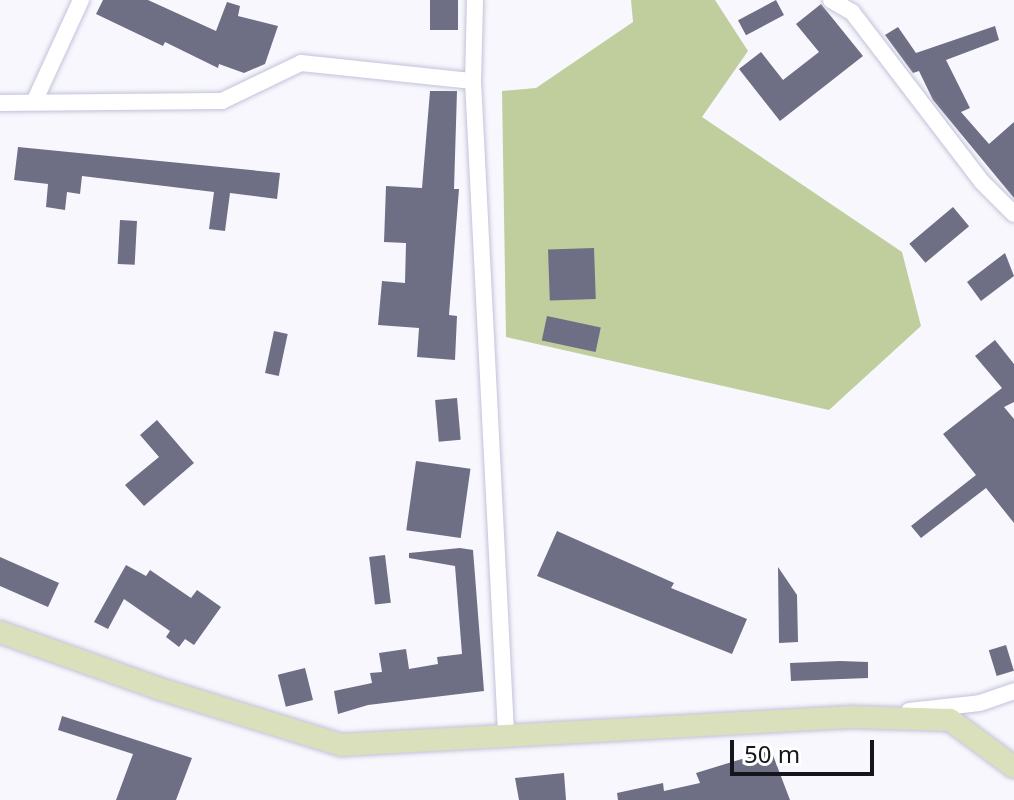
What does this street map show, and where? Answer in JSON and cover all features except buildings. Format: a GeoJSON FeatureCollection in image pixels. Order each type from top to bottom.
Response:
{"type":"FeatureCollection","features":[{"type":"Feature","properties":{"kind":"main road"},"geometry":{"type":"LineString","coordinates":[[0,632],[157,688],[341,745],[506,732],[852,717],[950,720],[1014,767]]}},
{"type":"Feature","properties":{"kind":"street"},"geometry":{"type":"LineString","coordinates":[[35,100],[81,0]]}},
{"type":"Feature","properties":{"kind":"street"},"geometry":{"type":"LineString","coordinates":[[475,0],[473,81],[506,732]]}},
{"type":"Feature","properties":{"kind":"street"},"geometry":{"type":"LineString","coordinates":[[831,0],[852,12],[982,182],[1014,214]]}},
{"type":"Feature","properties":{"kind":"street"},"geometry":{"type":"LineString","coordinates":[[0,103],[35,100],[222,101],[301,63],[473,81]]}},
{"type":"Feature","properties":{"kind":"street"},"geometry":{"type":"LineString","coordinates":[[852,717],[980,703],[1014,691]]}},
{"type":"Feature","properties":{"kind":"green space"},"geometry":{"type":"Polygon","coordinates":[[[631,0],[715,0],[748,51],[702,117],[902,252],[921,326],[829,410],[506,337],[502,91],[536,88],[633,22],[631,0]]]}}]}
